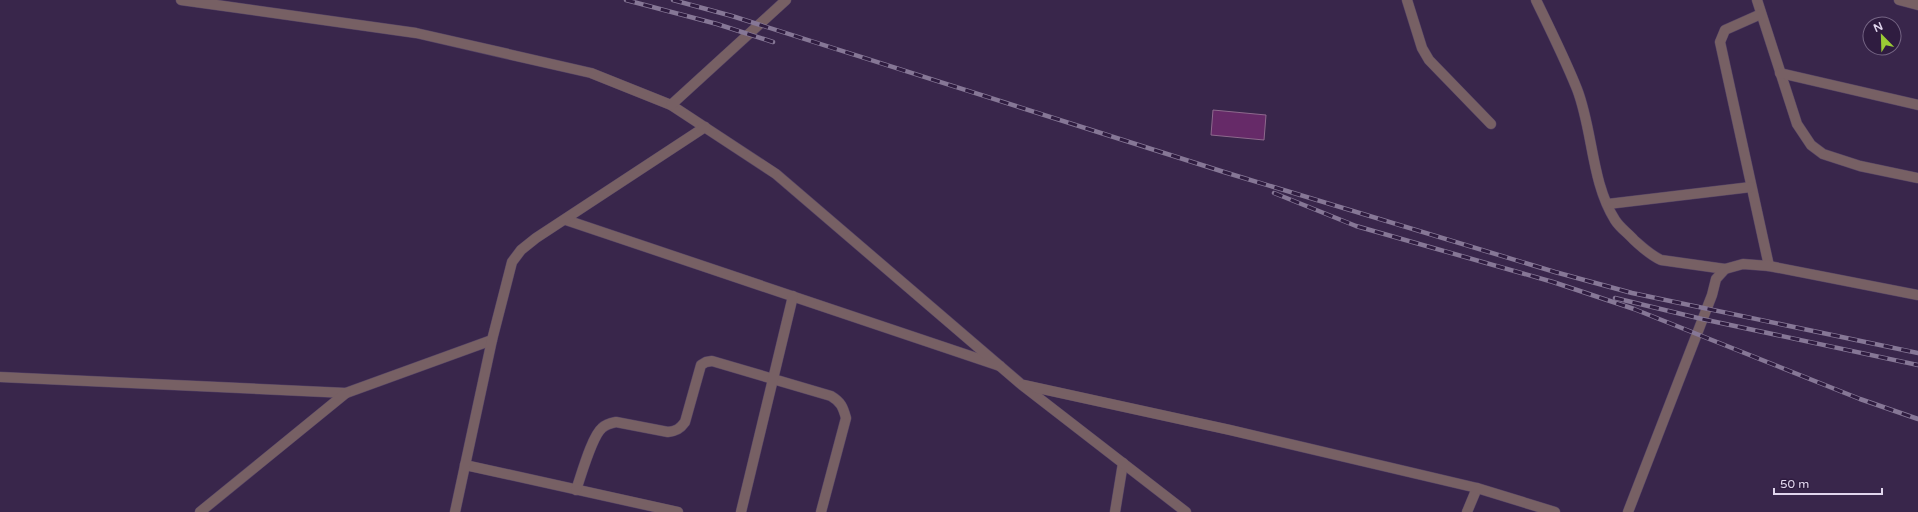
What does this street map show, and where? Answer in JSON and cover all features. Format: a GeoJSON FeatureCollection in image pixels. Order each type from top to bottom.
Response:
{"type":"FeatureCollection","features":[{"type":"Feature","properties":{"kind":"street"},"geometry":{"type":"LineString","coordinates":[[180,0],[416,33],[591,73],[672,106],[776,174],[1022,385],[1186,512]]}},
{"type":"Feature","properties":{"kind":"street"},"geometry":{"type":"LineString","coordinates":[[672,106],[786,0]]}},
{"type":"Feature","properties":{"kind":"street"},"geometry":{"type":"LineString","coordinates":[[1407,0],[1422,48],[1429,60],[1491,124]]}},
{"type":"Feature","properties":{"kind":"street"},"geometry":{"type":"LineString","coordinates":[[1536,0],[1577,90],[1588,126],[1595,163],[1608,204],[1615,220],[1623,230],[1652,256],[1661,260],[1725,269],[1743,264],[1769,266],[1918,294]]}},
{"type":"Feature","properties":{"kind":"street"},"geometry":{"type":"LineString","coordinates":[[1757,0],[1797,124],[1811,145],[1824,154],[1860,166],[1918,178]]}},
{"type":"Feature","properties":{"kind":"street"},"geometry":{"type":"LineString","coordinates":[[1899,0],[1918,5]]}},
{"type":"Feature","properties":{"kind":"street"},"geometry":{"type":"LineString","coordinates":[[1762,14],[1725,30],[1720,42],[1769,266]]}},
{"type":"Feature","properties":{"kind":"street"},"geometry":{"type":"LineString","coordinates":[[1780,73],[1918,105]]}},
{"type":"Feature","properties":{"kind":"street"},"geometry":{"type":"LineString","coordinates":[[455,512],[492,340],[512,262],[521,250],[705,127]]}},
{"type":"Feature","properties":{"kind":"street"},"geometry":{"type":"LineString","coordinates":[[1608,204],[1751,187]]}},
{"type":"Feature","properties":{"kind":"street"},"geometry":{"type":"LineString","coordinates":[[566,220],[1000,366]]}},
{"type":"Feature","properties":{"kind":"street"},"geometry":{"type":"LineString","coordinates":[[1628,512],[1712,295],[1716,279],[1725,269]]}},
{"type":"Feature","properties":{"kind":"street"},"geometry":{"type":"LineString","coordinates":[[742,512],[793,296]]}},
{"type":"Feature","properties":{"kind":"street"},"geometry":{"type":"LineString","coordinates":[[200,512],[346,393],[492,340]]}},
{"type":"Feature","properties":{"kind":"street"},"geometry":{"type":"LineString","coordinates":[[576,490],[595,436],[601,428],[608,423],[616,422],[668,432],[681,428],[685,422],[701,365],[712,361],[831,396],[839,401],[844,408],[846,418],[821,512]]}},
{"type":"Feature","properties":{"kind":"street"},"geometry":{"type":"LineString","coordinates":[[0,377],[346,393]]}},
{"type":"Feature","properties":{"kind":"street"},"geometry":{"type":"LineString","coordinates":[[1022,385],[1230,430],[1477,488],[1555,512]]}},
{"type":"Feature","properties":{"kind":"street"},"geometry":{"type":"LineString","coordinates":[[1115,512],[1123,463]]}},
{"type":"Feature","properties":{"kind":"street"},"geometry":{"type":"LineString","coordinates":[[465,465],[678,512]]}},
{"type":"Feature","properties":{"kind":"street"},"geometry":{"type":"LineString","coordinates":[[1467,512],[1477,488]]}},
{"type":"Feature","properties":{"kind":"building"},"geometry":{"type":"Polygon","coordinates":[[[1213,110],[1266,115],[1264,140],[1211,135],[1213,110]]]}},
{"type":"Feature","properties":{"kind":"railway"},"geometry":{"type":"LineString","coordinates":[[626,0],[717,24],[773,42]]}},
{"type":"Feature","properties":{"kind":"railway"},"geometry":{"type":"LineString","coordinates":[[673,0],[732,16],[1224,172],[1555,272],[1632,293],[1918,353]]}},
{"type":"Feature","properties":{"kind":"railway"},"geometry":{"type":"LineString","coordinates":[[1274,193],[1356,226],[1553,282],[1634,309],[1860,399],[1918,419]]}},
{"type":"Feature","properties":{"kind":"railway"},"geometry":{"type":"LineString","coordinates":[[1615,298],[1702,319],[1918,365]]}}]}
